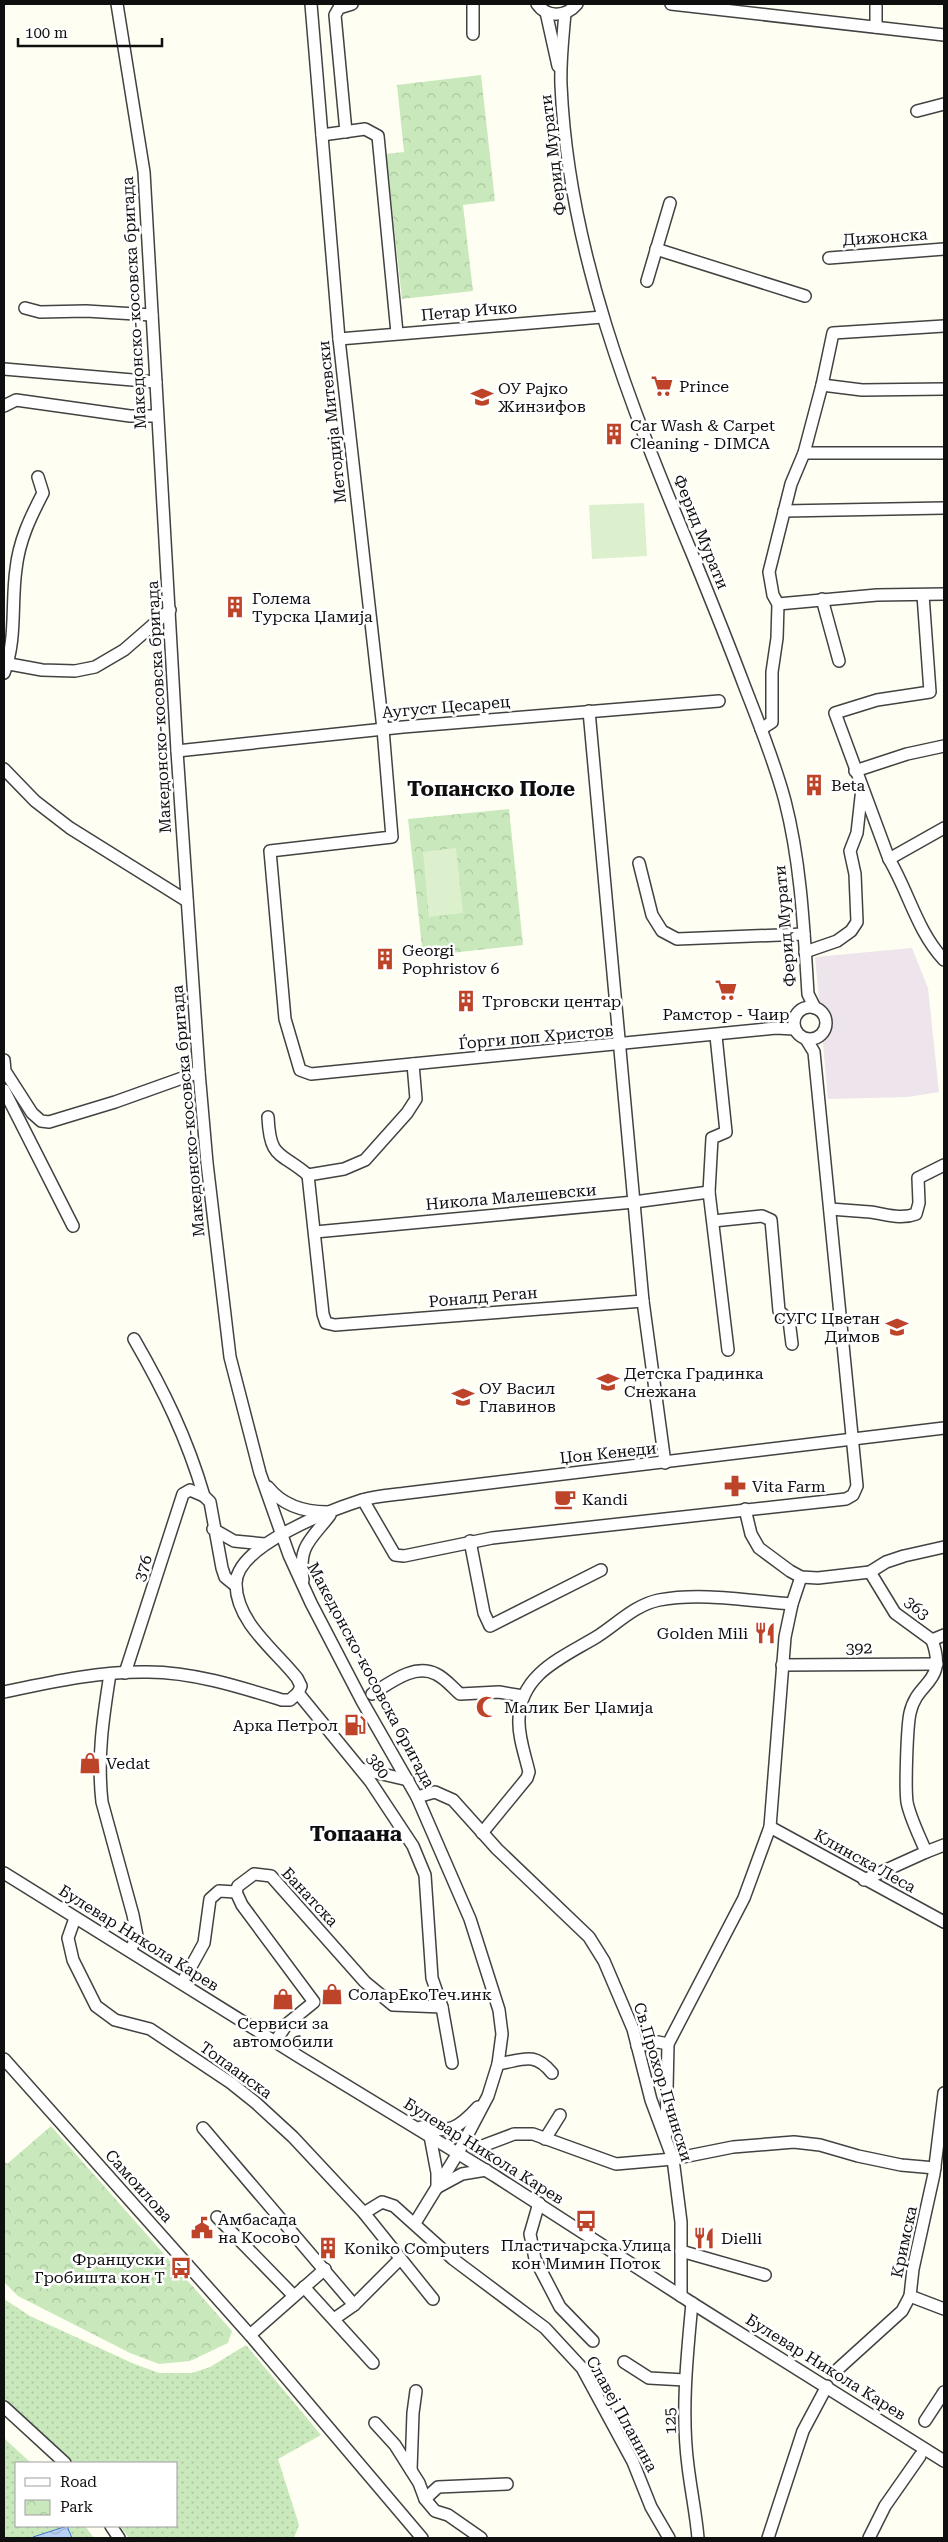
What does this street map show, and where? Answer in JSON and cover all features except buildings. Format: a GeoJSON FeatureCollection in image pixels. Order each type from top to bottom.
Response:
{"type":"FeatureCollection","features":[{"type":"Feature","properties":{"kind":"street","name":"Македонско-косовска бригада"},"geometry":{"type":"LineString","coordinates":[[117,4],[144,172],[177,752],[199,1072],[209,1182],[230,1356],[248,1433],[262,1480],[305,1591],[362,1701],[417,1797],[470,1919],[490,1978],[499,2010],[502,2034],[498,2064],[488,2096],[458,2153]]}},
{"type":"Feature","properties":{"kind":"street","name":"Методија Митевски"},"geometry":{"type":"LineString","coordinates":[[300,1070],[285,1019],[270,851],[392,837],[383,729],[339,339],[311,4]]}},
{"type":"Feature","properties":{"kind":"street"},"geometry":{"type":"LineString","coordinates":[[346,132],[335,15],[339,8],[352,4]]}},
{"type":"Feature","properties":{"kind":"street"},"geometry":{"type":"LineString","coordinates":[[472,4],[473,34]]}},
{"type":"Feature","properties":{"kind":"street"},"geometry":{"type":"LineString","coordinates":[[537,4],[546,12],[565,13],[577,4]]}},
{"type":"Feature","properties":{"kind":"street"},"geometry":{"type":"LineString","coordinates":[[671,4],[944,34]]}},
{"type":"Feature","properties":{"kind":"street"},"geometry":{"type":"LineString","coordinates":[[876,4],[876,27]]}},
{"type":"Feature","properties":{"kind":"street","name":"Ферид Мурати"},"geometry":{"type":"LineString","coordinates":[[546,12],[561,83]]}},
{"type":"Feature","properties":{"kind":"street","name":"Ферид Мурати"},"geometry":{"type":"LineString","coordinates":[[565,13],[561,83],[566,152],[573,200],[602,317],[642,429],[761,728],[789,820],[804,934],[808,994],[815,1008]]}},
{"type":"Feature","properties":{"kind":"street"},"geometry":{"type":"LineString","coordinates":[[917,111],[944,104]]}},
{"type":"Feature","properties":{"kind":"street"},"geometry":{"type":"LineString","coordinates":[[322,135],[365,129],[378,136],[398,334]]}},
{"type":"Feature","properties":{"kind":"street"},"geometry":{"type":"LineString","coordinates":[[647,281],[670,203]]}},
{"type":"Feature","properties":{"kind":"street","name":"Дижонска"},"geometry":{"type":"LineString","coordinates":[[829,258],[944,249]]}},
{"type":"Feature","properties":{"kind":"street"},"geometry":{"type":"LineString","coordinates":[[656,250],[805,296]]}},
{"type":"Feature","properties":{"kind":"street"},"geometry":{"type":"LineString","coordinates":[[25,308],[40,312],[86,310],[152,315]]}},
{"type":"Feature","properties":{"kind":"street","name":"Петар Ичко"},"geometry":{"type":"LineString","coordinates":[[339,339],[602,317]]}},
{"type":"Feature","properties":{"kind":"street"},"geometry":{"type":"LineString","coordinates":[[761,728],[772,722],[772,672],[777,638],[778,604],[773,595],[769,572],[784,511],[804,453],[822,385],[833,333],[944,326]]}},
{"type":"Feature","properties":{"kind":"street"},"geometry":{"type":"LineString","coordinates":[[4,369],[156,382]]}},
{"type":"Feature","properties":{"kind":"street"},"geometry":{"type":"LineString","coordinates":[[822,385],[862,390],[944,389]]}},
{"type":"Feature","properties":{"kind":"street"},"geometry":{"type":"LineString","coordinates":[[4,406],[16,400],[130,416],[157,416]]}},
{"type":"Feature","properties":{"kind":"street"},"geometry":{"type":"LineString","coordinates":[[804,453],[944,453]]}},
{"type":"Feature","properties":{"kind":"street"},"geometry":{"type":"LineString","coordinates":[[38,477],[43,493],[21,541],[16,570],[14,626],[5,667],[75,671],[95,667],[124,650],[170,610]]}},
{"type":"Feature","properties":{"kind":"street"},"geometry":{"type":"LineString","coordinates":[[784,511],[944,508]]}},
{"type":"Feature","properties":{"kind":"street"},"geometry":{"type":"LineString","coordinates":[[778,604],[877,595],[944,594]]}},
{"type":"Feature","properties":{"kind":"street"},"geometry":{"type":"LineString","coordinates":[[923,595],[930,692],[877,700],[835,712],[847,740],[855,771],[862,782],[889,859],[900,877],[918,923],[930,945],[944,960]]}},
{"type":"Feature","properties":{"kind":"street"},"geometry":{"type":"LineString","coordinates":[[822,599],[838,661]]}},
{"type":"Feature","properties":{"kind":"street","name":"Аугуст Цесарец"},"geometry":{"type":"LineString","coordinates":[[177,752],[383,729],[719,701]]}},
{"type":"Feature","properties":{"kind":"street"},"geometry":{"type":"LineString","coordinates":[[590,711],[643,1301],[665,1464]]}},
{"type":"Feature","properties":{"kind":"street"},"geometry":{"type":"LineString","coordinates":[[855,771],[907,754],[944,746]]}},
{"type":"Feature","properties":{"kind":"street"},"geometry":{"type":"LineString","coordinates":[[4,769],[35,801],[70,828],[187,901]]}},
{"type":"Feature","properties":{"kind":"street"},"geometry":{"type":"LineString","coordinates":[[805,952],[837,941],[851,932],[857,922],[855,874],[850,851],[857,833],[862,782]]}},
{"type":"Feature","properties":{"kind":"street"},"geometry":{"type":"LineString","coordinates":[[889,859],[944,828]]}},
{"type":"Feature","properties":{"kind":"street"},"geometry":{"type":"LineString","coordinates":[[639,863],[652,916],[662,931],[677,938],[804,934]]}},
{"type":"Feature","properties":{"kind":"street","name":"Ферид Мурати"},"geometry":{"type":"LineString","coordinates":[[802,1008],[808,994]]}},
{"type":"Feature","properties":{"kind":"street"},"geometry":{"type":"LineString","coordinates":[[363,1500],[395,1555],[418,1554],[470,1541],[850,1498],[857,1486],[814,1052],[818,1038],[826,1027],[826,1021],[821,1011],[815,1008],[802,1008],[794,1024],[798,1034],[806,1038],[818,1038]]}},
{"type":"Feature","properties":{"kind":"street","name":"Ѓорги поп Христов"},"geometry":{"type":"LineString","coordinates":[[300,1070],[311,1074],[716,1036],[794,1024]]}},
{"type":"Feature","properties":{"kind":"street"},"geometry":{"type":"LineString","coordinates":[[716,1036],[726,1132],[712,1138],[709,1192],[728,1350]]}},
{"type":"Feature","properties":{"kind":"street"},"geometry":{"type":"LineString","coordinates":[[806,1038],[814,1052]]}},
{"type":"Feature","properties":{"kind":"street"},"geometry":{"type":"LineString","coordinates":[[268,1117],[270,1142],[274,1150],[308,1175],[344,1169],[365,1160],[407,1113],[416,1099],[413,1064]]}},
{"type":"Feature","properties":{"kind":"street"},"geometry":{"type":"LineString","coordinates":[[4,1068],[32,1113],[41,1121],[49,1122],[115,1102],[199,1072]]}},
{"type":"Feature","properties":{"kind":"street"},"geometry":{"type":"LineString","coordinates":[[4,1090],[73,1226]]}},
{"type":"Feature","properties":{"kind":"street"},"geometry":{"type":"LineString","coordinates":[[830,1209],[872,1212],[891,1217],[916,1214],[919,1203],[918,1178],[944,1165]]}},
{"type":"Feature","properties":{"kind":"street"},"geometry":{"type":"LineString","coordinates":[[308,1175],[314,1232]]}},
{"type":"Feature","properties":{"kind":"street","name":"Никола Малешевски"},"geometry":{"type":"LineString","coordinates":[[314,1232],[634,1202],[709,1192]]}},
{"type":"Feature","properties":{"kind":"street"},"geometry":{"type":"LineString","coordinates":[[713,1221],[762,1216],[771,1220],[779,1311],[789,1320],[792,1344]]}},
{"type":"Feature","properties":{"kind":"street","name":"Роналд Реган"},"geometry":{"type":"LineString","coordinates":[[314,1232],[323,1314],[326,1323],[335,1325],[643,1301]]}},
{"type":"Feature","properties":{"kind":"street"},"geometry":{"type":"LineString","coordinates":[[134,1339],[154,1373],[184,1435],[204,1496],[210,1502],[213,1529],[225,1577],[236,1586]]}},
{"type":"Feature","properties":{"kind":"street","name":"Џон Кенеди"},"geometry":{"type":"LineString","coordinates":[[282,1535],[363,1500],[534,1477],[665,1464],[944,1428]]}},
{"type":"Feature","properties":{"kind":"street"},"geometry":{"type":"LineString","coordinates":[[262,1480],[278,1498],[289,1505],[317,1512],[333,1512]]}},
{"type":"Feature","properties":{"kind":"street","name":"376"},"geometry":{"type":"LineString","coordinates":[[125,1673],[183,1494],[190,1490],[204,1496]]}},
{"type":"Feature","properties":{"kind":"street"},"geometry":{"type":"LineString","coordinates":[[745,1509],[751,1534],[759,1548],[801,1577],[818,1578],[870,1572],[886,1562],[944,1547]]}},
{"type":"Feature","properties":{"kind":"street"},"geometry":{"type":"LineString","coordinates":[[305,1591],[302,1569],[304,1548],[310,1536],[333,1512]]}},
{"type":"Feature","properties":{"kind":"street"},"geometry":{"type":"LineString","coordinates":[[213,1529],[234,1540],[265,1544]]}},
{"type":"Feature","properties":{"kind":"street"},"geometry":{"type":"LineString","coordinates":[[236,1586],[238,1573],[246,1559],[265,1544],[282,1535]]}},
{"type":"Feature","properties":{"kind":"street"},"geometry":{"type":"LineString","coordinates":[[470,1541],[484,1613],[490,1626],[601,1570]]}},
{"type":"Feature","properties":{"kind":"street","name":"363"},"geometry":{"type":"LineString","coordinates":[[870,1572],[895,1613],[932,1640]]}},
{"type":"Feature","properties":{"kind":"street"},"geometry":{"type":"LineString","coordinates":[[666,2141],[668,2044],[744,1898],[770,1827],[782,1665],[792,1604],[801,1577]]}},
{"type":"Feature","properties":{"kind":"street","name":"380"},"geometry":{"type":"LineString","coordinates":[[236,1586],[249,1620],[298,1678],[301,1686],[298,1693],[361,1769],[413,1846],[425,1875],[432,1978],[442,2007],[452,2063]]}},
{"type":"Feature","properties":{"kind":"street"},"geometry":{"type":"LineString","coordinates":[[482,1833],[527,1778],[529,1772],[519,1720],[524,1696],[547,1665],[598,1635],[643,1605],[660,1600],[702,1598],[792,1604]]}},
{"type":"Feature","properties":{"kind":"street"},"geometry":{"type":"LineString","coordinates":[[926,1852],[907,1802],[909,1722],[913,1704],[935,1674],[937,1664],[932,1640],[944,1635]]}},
{"type":"Feature","properties":{"kind":"street","name":"392"},"geometry":{"type":"LineString","coordinates":[[782,1665],[937,1664]]}},
{"type":"Feature","properties":{"kind":"street"},"geometry":{"type":"LineString","coordinates":[[4,1692],[110,1674],[148,1672],[219,1682],[282,1700],[290,1700],[298,1693]]}},
{"type":"Feature","properties":{"kind":"street"},"geometry":{"type":"LineString","coordinates":[[372,1694],[406,1673],[423,1672],[436,1674],[460,1694],[499,1692],[524,1696]]}},
{"type":"Feature","properties":{"kind":"street"},"geometry":{"type":"LineString","coordinates":[[110,1674],[99,1756],[100,1787],[102,1802],[137,1936],[130,1950]]}},
{"type":"Feature","properties":{"kind":"street"},"geometry":{"type":"LineString","coordinates":[[361,1769],[408,1780]]}},
{"type":"Feature","properties":{"kind":"street","name":"Св.Прохор Пчински"},"geometry":{"type":"LineString","coordinates":[[417,1797],[435,1792],[453,1800],[482,1833],[590,1937],[618,1993],[633,2029],[651,2100],[673,2159],[681,2222],[681,2296]]}},
{"type":"Feature","properties":{"kind":"street","name":"Клинска Леса"},"geometry":{"type":"LineString","coordinates":[[770,1827],[944,1922]]}},
{"type":"Feature","properties":{"kind":"street"},"geometry":{"type":"LineString","coordinates":[[864,1880],[944,1845]]}},
{"type":"Feature","properties":{"kind":"street","name":"Булевар Никола Карев"},"geometry":{"type":"LineString","coordinates":[[4,1873],[275,2042],[539,2203],[681,2296],[944,2461]]}},
{"type":"Feature","properties":{"kind":"street","name":"Банатска"},"geometry":{"type":"LineString","coordinates":[[236,1892],[238,1886],[254,1874],[271,1876],[365,1982],[393,2005],[442,2007]]}},
{"type":"Feature","properties":{"kind":"street"},"geometry":{"type":"LineString","coordinates":[[182,1983],[204,1942],[210,1899],[219,1891],[236,1892],[242,1905],[314,2002],[287,2024],[275,2042]]}},
{"type":"Feature","properties":{"kind":"street","name":"Топаанска"},"geometry":{"type":"LineString","coordinates":[[75,1918],[68,1938],[73,1960],[96,2006],[115,2020],[150,2029],[231,2083],[293,2137],[364,2213],[433,2299]]}},
{"type":"Feature","properties":{"kind":"street"},"geometry":{"type":"LineString","coordinates":[[637,2046],[658,2042],[668,2044]]}},
{"type":"Feature","properties":{"kind":"street"},"geometry":{"type":"LineString","coordinates":[[498,2064],[528,2058],[538,2059],[552,2073]]}},
{"type":"Feature","properties":{"kind":"street","name":"Самоилова"},"geometry":{"type":"LineString","coordinates":[[4,2059],[250,2335],[422,2538]]}},
{"type":"Feature","properties":{"kind":"street","name":"Кримска"},"geometry":{"type":"LineString","coordinates":[[838,2369],[902,2311],[910,2296],[912,2269],[938,2173],[944,2093]]}},
{"type":"Feature","properties":{"kind":"street"},"geometry":{"type":"LineString","coordinates":[[410,2125],[440,2131],[462,2125],[488,2096]]}},
{"type":"Feature","properties":{"kind":"street"},"geometry":{"type":"LineString","coordinates":[[545,2139],[560,2115]]}},
{"type":"Feature","properties":{"kind":"street"},"geometry":{"type":"LineString","coordinates":[[474,2122],[477,2148],[491,2173]]}},
{"type":"Feature","properties":{"kind":"street"},"geometry":{"type":"LineString","coordinates":[[202,2128],[354,2305]]}},
{"type":"Feature","properties":{"kind":"street"},"geometry":{"type":"LineString","coordinates":[[477,2148],[514,2134],[533,2134],[616,2164],[673,2159],[734,2147],[794,2142],[820,2145],[858,2156],[938,2173]]}},
{"type":"Feature","properties":{"kind":"street"},"geometry":{"type":"LineString","coordinates":[[430,2136],[437,2173],[437,2188]]}},
{"type":"Feature","properties":{"kind":"street"},"geometry":{"type":"LineString","coordinates":[[415,2222],[458,2153]]}},
{"type":"Feature","properties":{"kind":"street"},"geometry":{"type":"LineString","coordinates":[[437,2188],[462,2174],[491,2173]]}},
{"type":"Feature","properties":{"kind":"street","name":"Славеј Планина"},"geometry":{"type":"LineString","coordinates":[[364,2213],[386,2202],[398,2209],[415,2222],[453,2259],[545,2328],[582,2368],[634,2462],[652,2507],[669,2538]]}},
{"type":"Feature","properties":{"kind":"street"},"geometry":{"type":"LineString","coordinates":[[539,2203],[530,2234],[535,2259],[560,2307],[593,2341]]}},
{"type":"Feature","properties":{"kind":"street"},"geometry":{"type":"LineString","coordinates":[[217,2217],[293,2295]]}},
{"type":"Feature","properties":{"kind":"street"},"geometry":{"type":"LineString","coordinates":[[681,2251],[765,2275]]}},
{"type":"Feature","properties":{"kind":"street"},"geometry":{"type":"LineString","coordinates":[[334,2319],[354,2305],[400,2259]]}},
{"type":"Feature","properties":{"kind":"street"},"geometry":{"type":"LineString","coordinates":[[250,2335],[293,2295],[325,2269]]}},
{"type":"Feature","properties":{"kind":"street"},"geometry":{"type":"LineString","coordinates":[[304,2287],[373,2363]]}},
{"type":"Feature","properties":{"kind":"street"},"geometry":{"type":"LineString","coordinates":[[910,2296],[944,2309]]}},
{"type":"Feature","properties":{"kind":"street","name":"125"},"geometry":{"type":"LineString","coordinates":[[692,2302],[686,2380],[688,2466],[696,2508],[698,2538]]}},
{"type":"Feature","properties":{"kind":"street"},"geometry":{"type":"LineString","coordinates":[[624,2362],[648,2378],[686,2380]]}},
{"type":"Feature","properties":{"kind":"street"},"geometry":{"type":"LineString","coordinates":[[768,2538],[803,2431],[827,2386]]}},
{"type":"Feature","properties":{"kind":"street"},"geometry":{"type":"LineString","coordinates":[[411,2470],[413,2413],[416,2392]]}},
{"type":"Feature","properties":{"kind":"street"},"geometry":{"type":"LineString","coordinates":[[925,2421],[944,2392]]}},
{"type":"Feature","properties":{"kind":"street"},"geometry":{"type":"LineString","coordinates":[[4,2407],[65,2462]]}},
{"type":"Feature","properties":{"kind":"street"},"geometry":{"type":"LineString","coordinates":[[375,2423],[395,2445],[435,2511],[448,2515],[481,2538]]}},
{"type":"Feature","properties":{"kind":"street"},"geometry":{"type":"LineString","coordinates":[[869,2538],[885,2506],[920,2456]]}},
{"type":"Feature","properties":{"kind":"street"},"geometry":{"type":"LineString","coordinates":[[426,2499],[438,2488],[508,2484]]}},
{"type":"Feature","properties":{"kind":"street"},"geometry":{"type":"LineString","coordinates":[[112,2527],[119,2538]]}},
{"type":"Feature","properties":{"kind":"shaded area"},"geometry":{"type":"Polygon","coordinates":[[[912,948],[928,988],[939,1092],[908,1097],[828,1099],[815,957],[912,948]]]}},
{"type":"Feature","properties":{"kind":"green space"},"geometry":{"type":"Polygon","coordinates":[[[481,75],[495,201],[463,205],[473,291],[402,299],[386,154],[404,152],[397,85],[481,75]]]}},
{"type":"Feature","properties":{"kind":"green space"},"geometry":{"type":"Polygon","coordinates":[[[644,503],[647,556],[592,559],[589,505],[644,503]]]}},
{"type":"Feature","properties":{"kind":"green space"},"geometry":{"type":"Polygon","coordinates":[[[509,809],[523,945],[423,956],[408,819],[509,809]]]}},
{"type":"Feature","properties":{"kind":"green space"},"geometry":{"type":"Polygon","coordinates":[[[456,848],[463,913],[429,917],[423,852],[456,848]]]}},
{"type":"Feature","properties":{"kind":"green space"},"geometry":{"type":"Polygon","coordinates":[[[51,2126],[232,2331],[228,2343],[190,2361],[159,2364],[130,2353],[18,2296],[4,2282],[4,2161],[7,2164],[51,2126]]]}},
{"type":"Feature","properties":{"kind":"green space"},"geometry":{"type":"Polygon","coordinates":[[[4,2299],[30,2316],[132,2363],[159,2373],[192,2373],[210,2367],[246,2345],[321,2435],[278,2459],[299,2525],[294,2538],[129,2538],[121,2527],[178,2527],[178,2462],[73,2462],[4,2399],[4,2299]]]}},
{"type":"Feature","properties":{"kind":"green space"},"geometry":{"type":"Polygon","coordinates":[[[4,2438],[30,2462],[15,2462],[15,2527],[86,2527],[94,2538],[4,2538],[4,2438]]]}},
{"type":"Feature","properties":{"kind":"water"},"geometry":{"type":"Polygon","coordinates":[[[67,2527],[72,2538],[33,2538],[67,2527]]]}},
{"type":"Feature","properties":{"kind":"place","name":"Prince"},"geometry":{"type":"Point","coordinates":[662,386]}},
{"type":"Feature","properties":{"kind":"place","name":"ОУ Рајко Жинзифов"},"geometry":{"type":"Point","coordinates":[482,397]}},
{"type":"Feature","properties":{"kind":"place","name":"Car Wash & Carpet Cleaning - DIMCA"},"geometry":{"type":"Point","coordinates":[614,434]}},
{"type":"Feature","properties":{"kind":"place","name":"Голема Турска Џамија"},"geometry":{"type":"Point","coordinates":[235,607]}},
{"type":"Feature","properties":{"kind":"place","name":"Beta"},"geometry":{"type":"Point","coordinates":[814,785]}},
{"type":"Feature","properties":{"kind":"place","name":"Georgi Pophristov 6"},"geometry":{"type":"Point","coordinates":[385,959]}},
{"type":"Feature","properties":{"kind":"place","name":"Рамстор - Чаир"},"geometry":{"type":"Point","coordinates":[726,990]}},
{"type":"Feature","properties":{"kind":"place","name":"Трговски центар"},"geometry":{"type":"Point","coordinates":[466,1001]}},
{"type":"Feature","properties":{"kind":"place","name":"СУГС Цветан Димов"},"geometry":{"type":"Point","coordinates":[897,1327]}},
{"type":"Feature","properties":{"kind":"place","name":"Детска Градинка Снежана"},"geometry":{"type":"Point","coordinates":[608,1382]}},
{"type":"Feature","properties":{"kind":"place","name":"ОУ Васил Главинов"},"geometry":{"type":"Point","coordinates":[463,1397]}},
{"type":"Feature","properties":{"kind":"place","name":"Vita Farm"},"geometry":{"type":"Point","coordinates":[735,1486]}},
{"type":"Feature","properties":{"kind":"place","name":"Kandi"},"geometry":{"type":"Point","coordinates":[565,1499]}},
{"type":"Feature","properties":{"kind":"place","name":"Golden Mili"},"geometry":{"type":"Point","coordinates":[765,1633]}},
{"type":"Feature","properties":{"kind":"place","name":"Малик Бег Џамија"},"geometry":{"type":"Point","coordinates":[487,1707]}},
{"type":"Feature","properties":{"kind":"place","name":"Арка Петрол"},"geometry":{"type":"Point","coordinates":[355,1725]}},
{"type":"Feature","properties":{"kind":"place","name":"Vedat"},"geometry":{"type":"Point","coordinates":[90,1763]}},
{"type":"Feature","properties":{"kind":"place","name":"СоларЕкоТеч.инк"},"geometry":{"type":"Point","coordinates":[332,1994]}},
{"type":"Feature","properties":{"kind":"place","name":"Сервиси за автомобили"},"geometry":{"type":"Point","coordinates":[283,1999]}},
{"type":"Feature","properties":{"kind":"place","name":"Пластичарска Улица кон Мимин Поток"},"geometry":{"type":"Point","coordinates":[586,2221]}},
{"type":"Feature","properties":{"kind":"place","name":"Амбасада на Косово"},"geometry":{"type":"Point","coordinates":[202,2228]}},
{"type":"Feature","properties":{"kind":"place","name":"Dielli"},"geometry":{"type":"Point","coordinates":[704,2238]}},
{"type":"Feature","properties":{"kind":"place","name":"Koniko Computers"},"geometry":{"type":"Point","coordinates":[328,2248]}},
{"type":"Feature","properties":{"kind":"place","name":"Француски Гробишта кон Т"},"geometry":{"type":"Point","coordinates":[181,2268]}},
{"type":"Feature","properties":{"kind":"district","name":"Топанско Поле"},"geometry":{"type":"Point","coordinates":[491,789]}},
{"type":"Feature","properties":{"kind":"district","name":"Топаана"},"geometry":{"type":"Point","coordinates":[356,1834]}}]}
